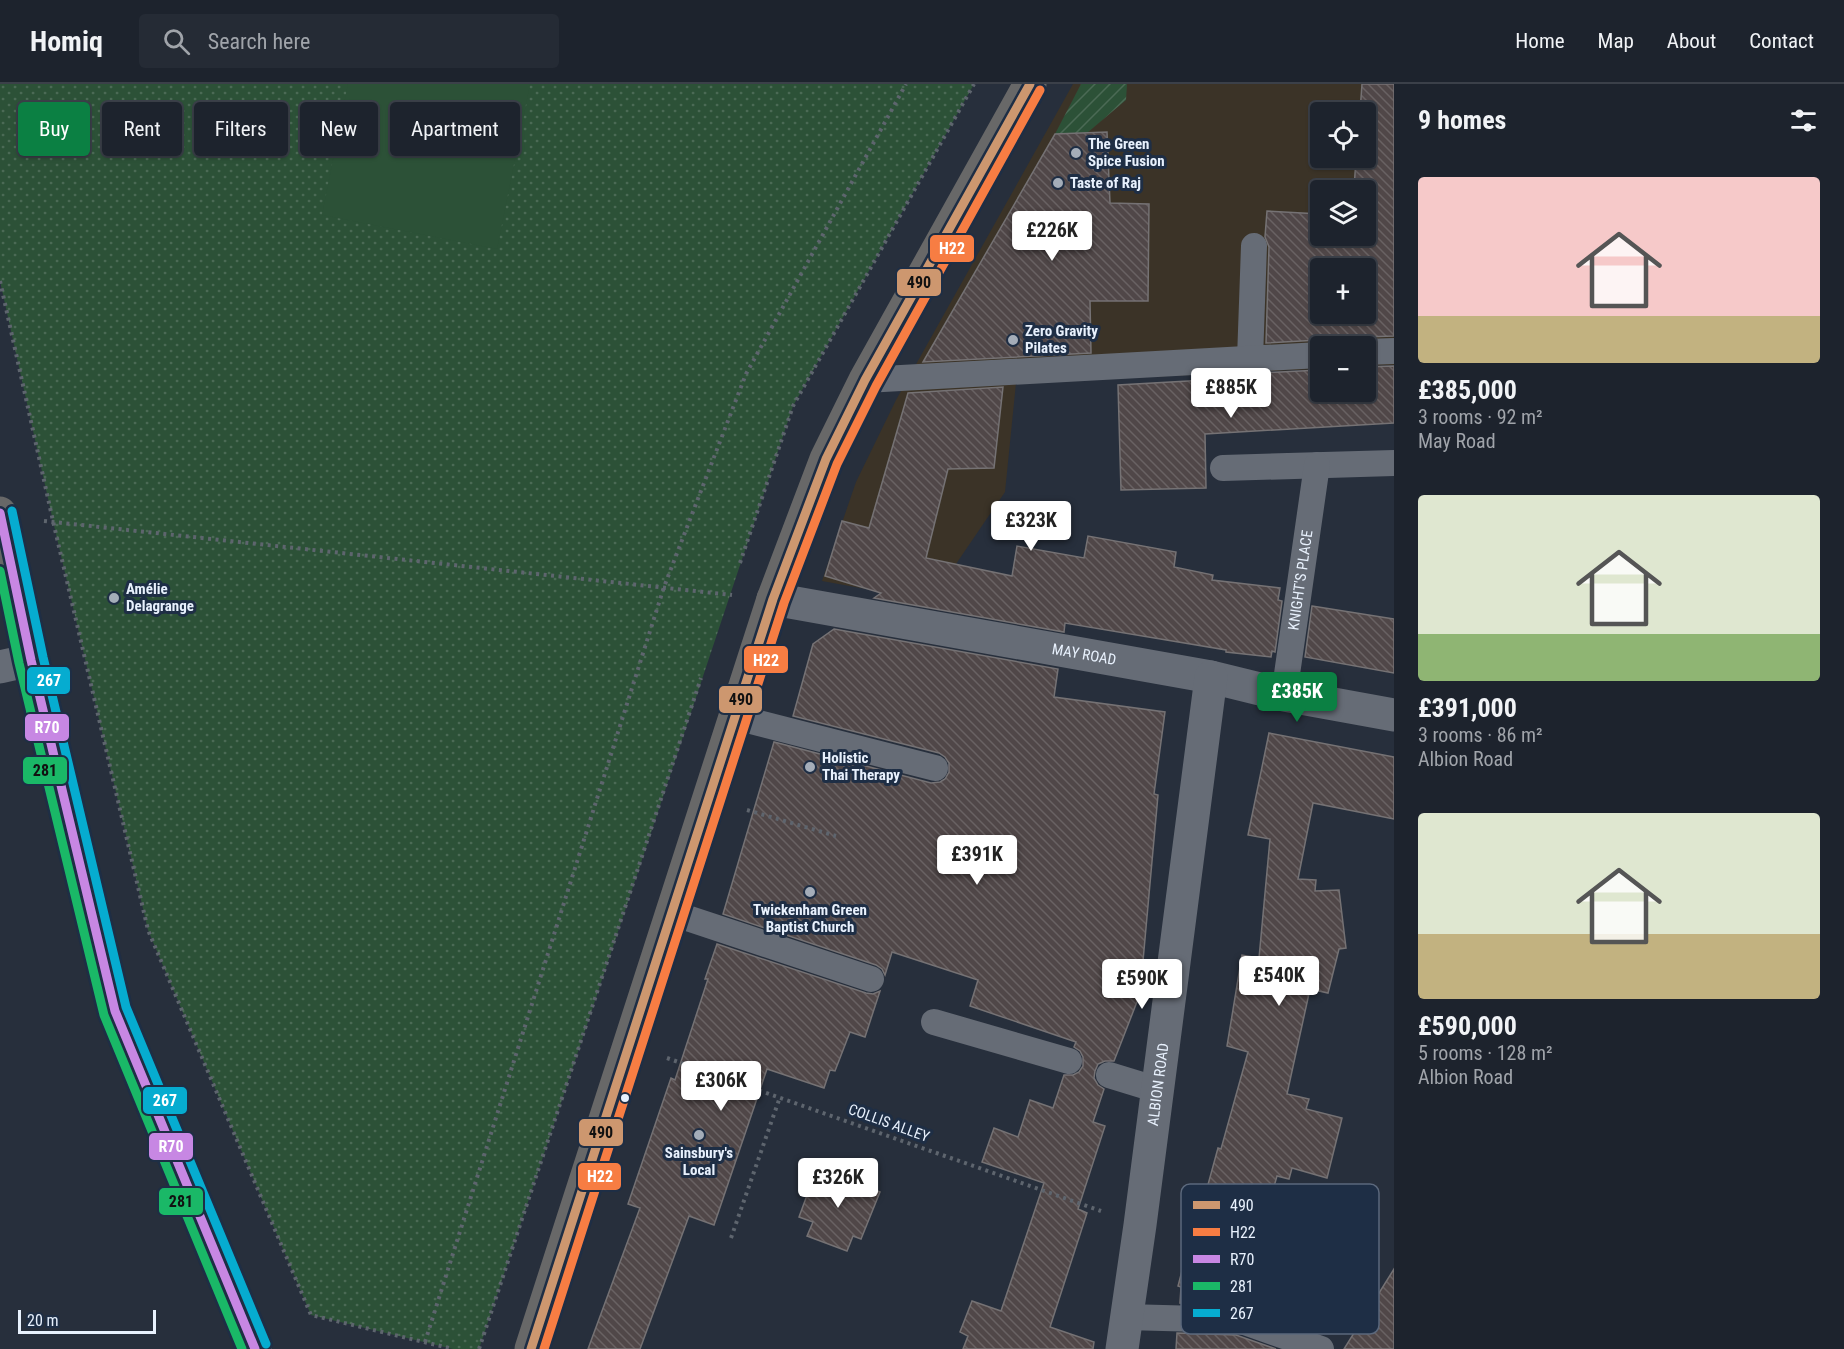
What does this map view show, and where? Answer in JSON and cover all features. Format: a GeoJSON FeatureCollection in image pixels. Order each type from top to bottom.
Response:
{"type":"FeatureCollection","features":[{"type":"Feature","properties":{"kind":"main road"},"geometry":{"type":"LineString","coordinates":[[531,1349],[773,599],[826,459],[865,380],[1030,84]]}},
{"type":"Feature","properties":{"kind":"main road"},"geometry":{"type":"LineString","coordinates":[[1,516],[31,660],[115,1011],[255,1349]]}},
{"type":"Feature","properties":{"kind":"street","name":"MAY ROAD"},"geometry":{"type":"LineString","coordinates":[[773,599],[1211,677],[1284,695],[1394,715]]}},
{"type":"Feature","properties":{"kind":"street"},"geometry":{"type":"LineString","coordinates":[[0,667],[31,660]]}},
{"type":"Feature","properties":{"kind":"street","name":"ALBION ROAD"},"geometry":{"type":"LineString","coordinates":[[1122,1349],[1211,677]]}},
{"type":"Feature","properties":{"kind":"lane"},"geometry":{"type":"LineString","coordinates":[[1250,359],[1254,246]]}},
{"type":"Feature","properties":{"kind":"lane"},"geometry":{"type":"LineString","coordinates":[[1376,352],[1394,351]]}},
{"type":"Feature","properties":{"kind":"lane"},"geometry":{"type":"LineString","coordinates":[[865,380],[1310,356]]}},
{"type":"Feature","properties":{"kind":"lane"},"geometry":{"type":"LineString","coordinates":[[1223,468],[1394,463]]}},
{"type":"Feature","properties":{"kind":"lane","name":"KNIGHT'S PLACE"},"geometry":{"type":"LineString","coordinates":[[1284,695],[1317,465]]}},
{"type":"Feature","properties":{"kind":"lane"},"geometry":{"type":"LineString","coordinates":[[735,717],[935,768]]}},
{"type":"Feature","properties":{"kind":"lane"},"geometry":{"type":"LineString","coordinates":[[672,913],[871,979]]}},
{"type":"Feature","properties":{"kind":"lane"},"geometry":{"type":"LineString","coordinates":[[934,1022],[1069,1061]]}},
{"type":"Feature","properties":{"kind":"lane"},"geometry":{"type":"LineString","coordinates":[[1109,1075],[1158,1090]]}},
{"type":"Feature","properties":{"kind":"lane"},"geometry":{"type":"LineString","coordinates":[[1125,1317],[1181,1318]]}},
{"type":"Feature","properties":{"kind":"lane"},"geometry":{"type":"LineString","coordinates":[[1279,1334],[1321,1349]]}},
{"type":"Feature","properties":{"kind":"path"},"geometry":{"type":"LineString","coordinates":[[425,1342],[664,587],[746,374],[906,84]]}},
{"type":"Feature","properties":{"kind":"path"},"geometry":{"type":"LineString","coordinates":[[0,281],[148,930],[311,1315],[453,1349]]}},
{"type":"Feature","properties":{"kind":"path"},"geometry":{"type":"LineString","coordinates":[[1,516],[773,599]]}},
{"type":"Feature","properties":{"kind":"path"},"geometry":{"type":"LineString","coordinates":[[709,797],[836,836]]}},
{"type":"Feature","properties":{"kind":"path","name":"COLLIS ALLEY"},"geometry":{"type":"LineString","coordinates":[[629,1045],[1140,1225]]}},
{"type":"Feature","properties":{"kind":"path"},"geometry":{"type":"LineString","coordinates":[[731,1238],[780,1097]]}},
{"type":"Feature","properties":{"kind":"shaded area"},"geometry":{"type":"Polygon","coordinates":[[[1073,84],[1394,84],[1394,365],[1376,366],[1376,336],[1310,336],[1310,369],[1016,383],[1005,492],[956,564],[943,603],[822,581],[856,482],[896,400],[1073,84]]]}},
{"type":"Feature","properties":{"kind":"green space"},"geometry":{"type":"Polygon","coordinates":[[[0,84],[974,84],[793,406],[479,1349],[453,1349],[311,1315],[148,930],[0,281],[0,84]]]}},
{"type":"Feature","properties":{"kind":"green space"},"geometry":{"type":"Polygon","coordinates":[[[348,84],[530,84],[520,134],[520,102],[390,102],[390,156],[516,156],[497,249],[322,215],[334,156],[378,156],[378,102],[344,102],[348,84]]]}},
{"type":"Feature","properties":{"kind":"green space"},"geometry":{"type":"Polygon","coordinates":[[[1081,84],[1127,84],[1126,100],[1087,133],[1055,134],[1081,84]]]}},
{"type":"Feature","properties":{"kind":"building"},"geometry":{"type":"Polygon","coordinates":[[[1362,84],[1394,84],[1394,336],[1310,336],[1310,341],[1266,343],[1269,247],[1265,237],[1267,211],[1310,213],[1310,246],[1376,246],[1376,180],[1355,180],[1355,168],[1376,168],[1376,102],[1361,102],[1362,84]]]}},
{"type":"Feature","properties":{"kind":"building"},"geometry":{"type":"Polygon","coordinates":[[[1107,132],[1110,203],[1149,204],[1148,301],[1090,301],[1091,353],[923,362],[1055,134],[1107,132]]]}},
{"type":"Feature","properties":{"kind":"building"},"geometry":{"type":"Polygon","coordinates":[[[1394,366],[1394,423],[1205,434],[1206,488],[1121,490],[1118,385],[1259,377],[1259,373],[1310,370],[1310,402],[1376,402],[1376,367],[1394,366]]]}},
{"type":"Feature","properties":{"kind":"building"},"geometry":{"type":"Polygon","coordinates":[[[1003,387],[994,468],[948,469],[926,558],[1012,576],[1017,546],[1084,558],[1088,536],[1176,552],[1174,567],[1213,575],[1212,580],[1280,588],[1278,600],[1282,601],[1275,652],[1272,651],[1271,657],[1226,652],[1226,650],[1065,623],[1064,632],[874,598],[881,593],[825,576],[842,521],[869,528],[908,393],[1003,387]]]}},
{"type":"Feature","properties":{"kind":"building"},"geometry":{"type":"Polygon","coordinates":[[[1312,606],[1394,619],[1394,673],[1305,657],[1312,606]]]}},
{"type":"Feature","properties":{"kind":"building"},"geometry":{"type":"Polygon","coordinates":[[[834,629],[1058,669],[1054,697],[1165,712],[1154,794],[1158,795],[1140,994],[1114,1061],[1098,1064],[1095,1071],[1094,1078],[1104,1089],[1093,1122],[1105,1126],[1078,1209],[1087,1213],[1050,1327],[1094,1342],[1093,1349],[963,1349],[968,1336],[960,1332],[972,1301],[1001,1311],[1044,1183],[982,1162],[994,1128],[1018,1137],[1030,1100],[1053,1108],[1064,1075],[1073,1075],[1083,1066],[1083,1057],[1074,1047],[1076,1042],[970,1006],[978,980],[892,952],[885,975],[876,965],[723,914],[774,742],[931,783],[945,779],[949,772],[949,763],[939,753],[793,716],[813,644],[834,629]]]}},
{"type":"Feature","properties":{"kind":"building"},"geometry":{"type":"Polygon","coordinates":[[[1269,733],[1394,757],[1394,819],[1313,803],[1298,879],[1316,880],[1315,891],[1339,890],[1346,948],[1339,949],[1328,993],[1310,989],[1287,1094],[1309,1099],[1306,1109],[1342,1118],[1327,1178],[1292,1168],[1289,1179],[1277,1176],[1275,1184],[1208,1184],[1218,1148],[1221,1149],[1248,1052],[1227,1046],[1242,955],[1259,958],[1270,839],[1248,835],[1269,733]]]}},
{"type":"Feature","properties":{"kind":"building"},"geometry":{"type":"Polygon","coordinates":[[[717,944],[866,993],[873,994],[880,991],[865,1037],[850,1032],[835,1071],[830,1070],[824,1088],[767,1069],[714,1225],[689,1216],[640,1349],[588,1349],[640,1208],[628,1204],[671,1078],[675,1080],[717,944]]]}},
{"type":"Feature","properties":{"kind":"building"},"geometry":{"type":"Polygon","coordinates":[[[817,1168],[880,1192],[861,1239],[853,1236],[847,1251],[807,1236],[813,1222],[799,1217],[817,1168]]]}},
{"type":"Feature","properties":{"kind":"building"},"geometry":{"type":"Polygon","coordinates":[[[1394,1269],[1394,1349],[1344,1349],[1353,1334],[1379,1334],[1379,1293],[1394,1269]]]}},
{"type":"Feature","properties":{"kind":"building"},"geometry":{"type":"Polygon","coordinates":[[[1177,1333],[1236,1335],[1276,1349],[1176,1349],[1177,1333]]]}},
{"type":"Feature","properties":{"kind":"transit line","name":"490"},"geometry":{"type":"LineString","coordinates":[[531,1349],[773,599],[826,459],[865,380],[1030,84]]}},
{"type":"Feature","properties":{"kind":"transit line","name":"H22"},"geometry":{"type":"LineString","coordinates":[[544,1349],[784,603],[837,464],[876,386],[1040,90]]}},
{"type":"Feature","properties":{"kind":"transit line","name":"267"},"geometry":{"type":"LineString","coordinates":[[12,511],[43,657],[126,1007],[266,1344]]}},
{"type":"Feature","properties":{"kind":"transit line","name":"R70"},"geometry":{"type":"LineString","coordinates":[[0,513],[31,660],[115,1011],[255,1349]]}},
{"type":"Feature","properties":{"kind":"transit line","name":"281"},"geometry":{"type":"LineString","coordinates":[[0,571],[19,663],[104,1015],[242,1349]]}},
{"type":"Feature","properties":{"kind":"place","name":"The Green Spice Fusion"},"geometry":{"type":"Point","coordinates":[1076,153]}},
{"type":"Feature","properties":{"kind":"place","name":"Taste of Raj"},"geometry":{"type":"Point","coordinates":[1058,183]}},
{"type":"Feature","properties":{"kind":"place","name":"Zero Gravity Pilates"},"geometry":{"type":"Point","coordinates":[1013,340]}},
{"type":"Feature","properties":{"kind":"place","name":"Amélie Delagrange"},"geometry":{"type":"Point","coordinates":[114,598]}},
{"type":"Feature","properties":{"kind":"place","name":"Holistic Thai Therapy"},"geometry":{"type":"Point","coordinates":[810,767]}},
{"type":"Feature","properties":{"kind":"place","name":"Twickenham Green Baptist Church"},"geometry":{"type":"Point","coordinates":[810,892]}},
{"type":"Feature","properties":{"kind":"place","name":"Sainsbury's Local"},"geometry":{"type":"Point","coordinates":[699,1135]}}]}
